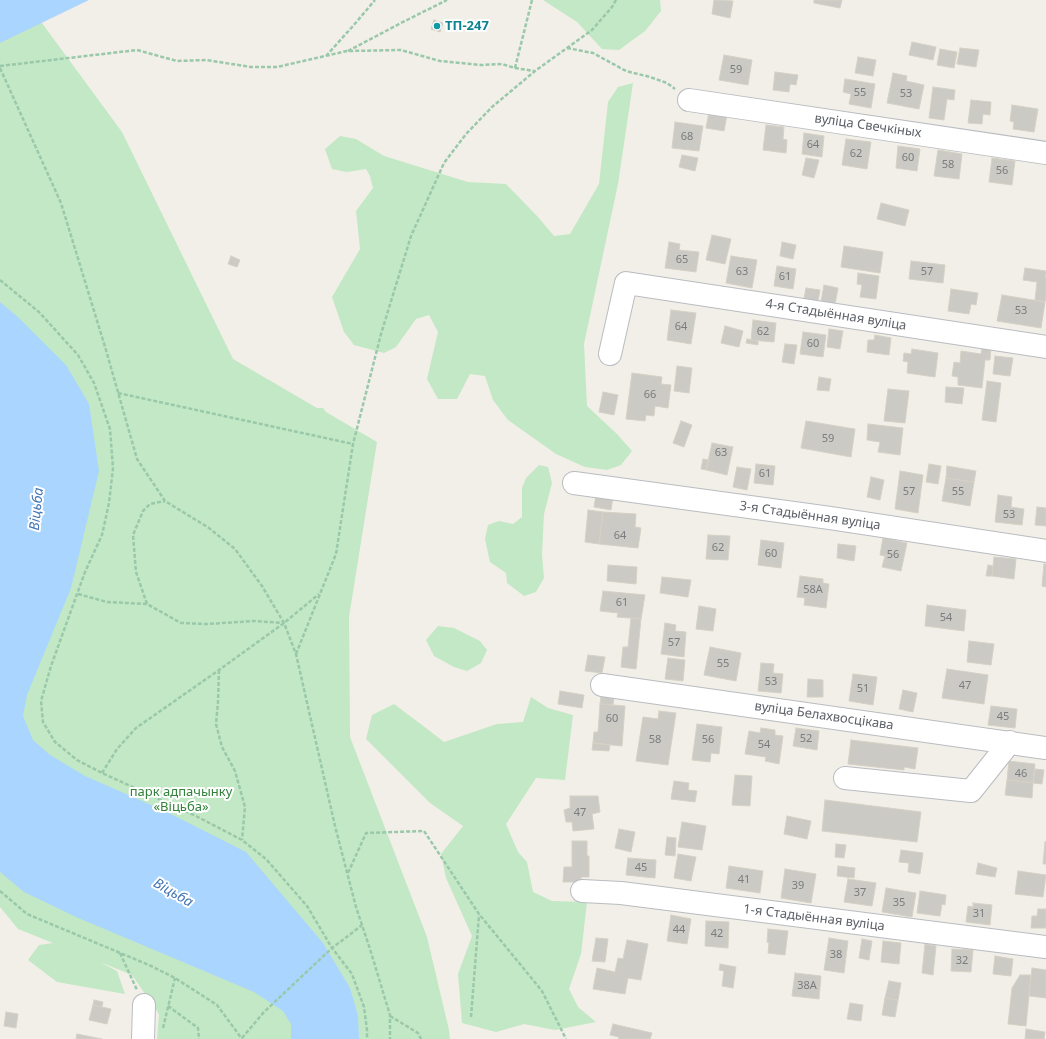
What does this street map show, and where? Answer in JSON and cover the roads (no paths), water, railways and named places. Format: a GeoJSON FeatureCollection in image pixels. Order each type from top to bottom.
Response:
{"type":"FeatureCollection","features":[{"type":"Feature","properties":{"kind":"street","name":"вуліца Свечкіных"},"geometry":{"type":"LineString","coordinates":[[689,100],[1046,153]]}},
{"type":"Feature","properties":{"kind":"street","name":"4-я Стадыённая вуліца"},"geometry":{"type":"LineString","coordinates":[[610,354],[626,283],[1046,347]]}},
{"type":"Feature","properties":{"kind":"street","name":"3-я Стадыённая вуліца"},"geometry":{"type":"LineString","coordinates":[[574,482],[830,518],[1046,551]]}},
{"type":"Feature","properties":{"kind":"street","name":"вуліца Белахвосцікава"},"geometry":{"type":"LineString","coordinates":[[602,685],[1046,748]]}},
{"type":"Feature","properties":{"kind":"street"},"geometry":{"type":"LineString","coordinates":[[845,778],[971,791],[1010,742]]}},
{"type":"Feature","properties":{"kind":"street","name":"1-я Стадыённая вуліца"},"geometry":{"type":"LineString","coordinates":[[582,892],[621,893],[1046,947]]}},
{"type":"Feature","properties":{"kind":"street"},"geometry":{"type":"LineString","coordinates":[[144,1004],[152,1036]]}},
{"type":"Feature","properties":{"kind":"water"},"geometry":{"type":"Polygon","coordinates":[[[0,0],[89,0],[0,43],[0,0]]]}},
{"type":"Feature","properties":{"kind":"water","name":"Віцьба"},"geometry":{"type":"Polygon","coordinates":[[[0,302],[19,318],[66,365],[89,404],[99,471],[71,588],[27,695],[23,716],[33,740],[50,755],[85,776],[167,812],[246,852],[323,943],[350,988],[358,1016],[359,1039],[291,1039],[291,1024],[283,1011],[254,992],[76,917],[24,892],[0,872],[0,302]]]}},
{"type":"Feature","properties":{"kind":"place","name":"ТП-247"},"geometry":{"type":"Point","coordinates":[437,26]}},
{"type":"Feature","properties":{"kind":"park label","name":"парк адпачынку «Віцьба»"},"geometry":{"type":"Point","coordinates":[181,800]}}]}
